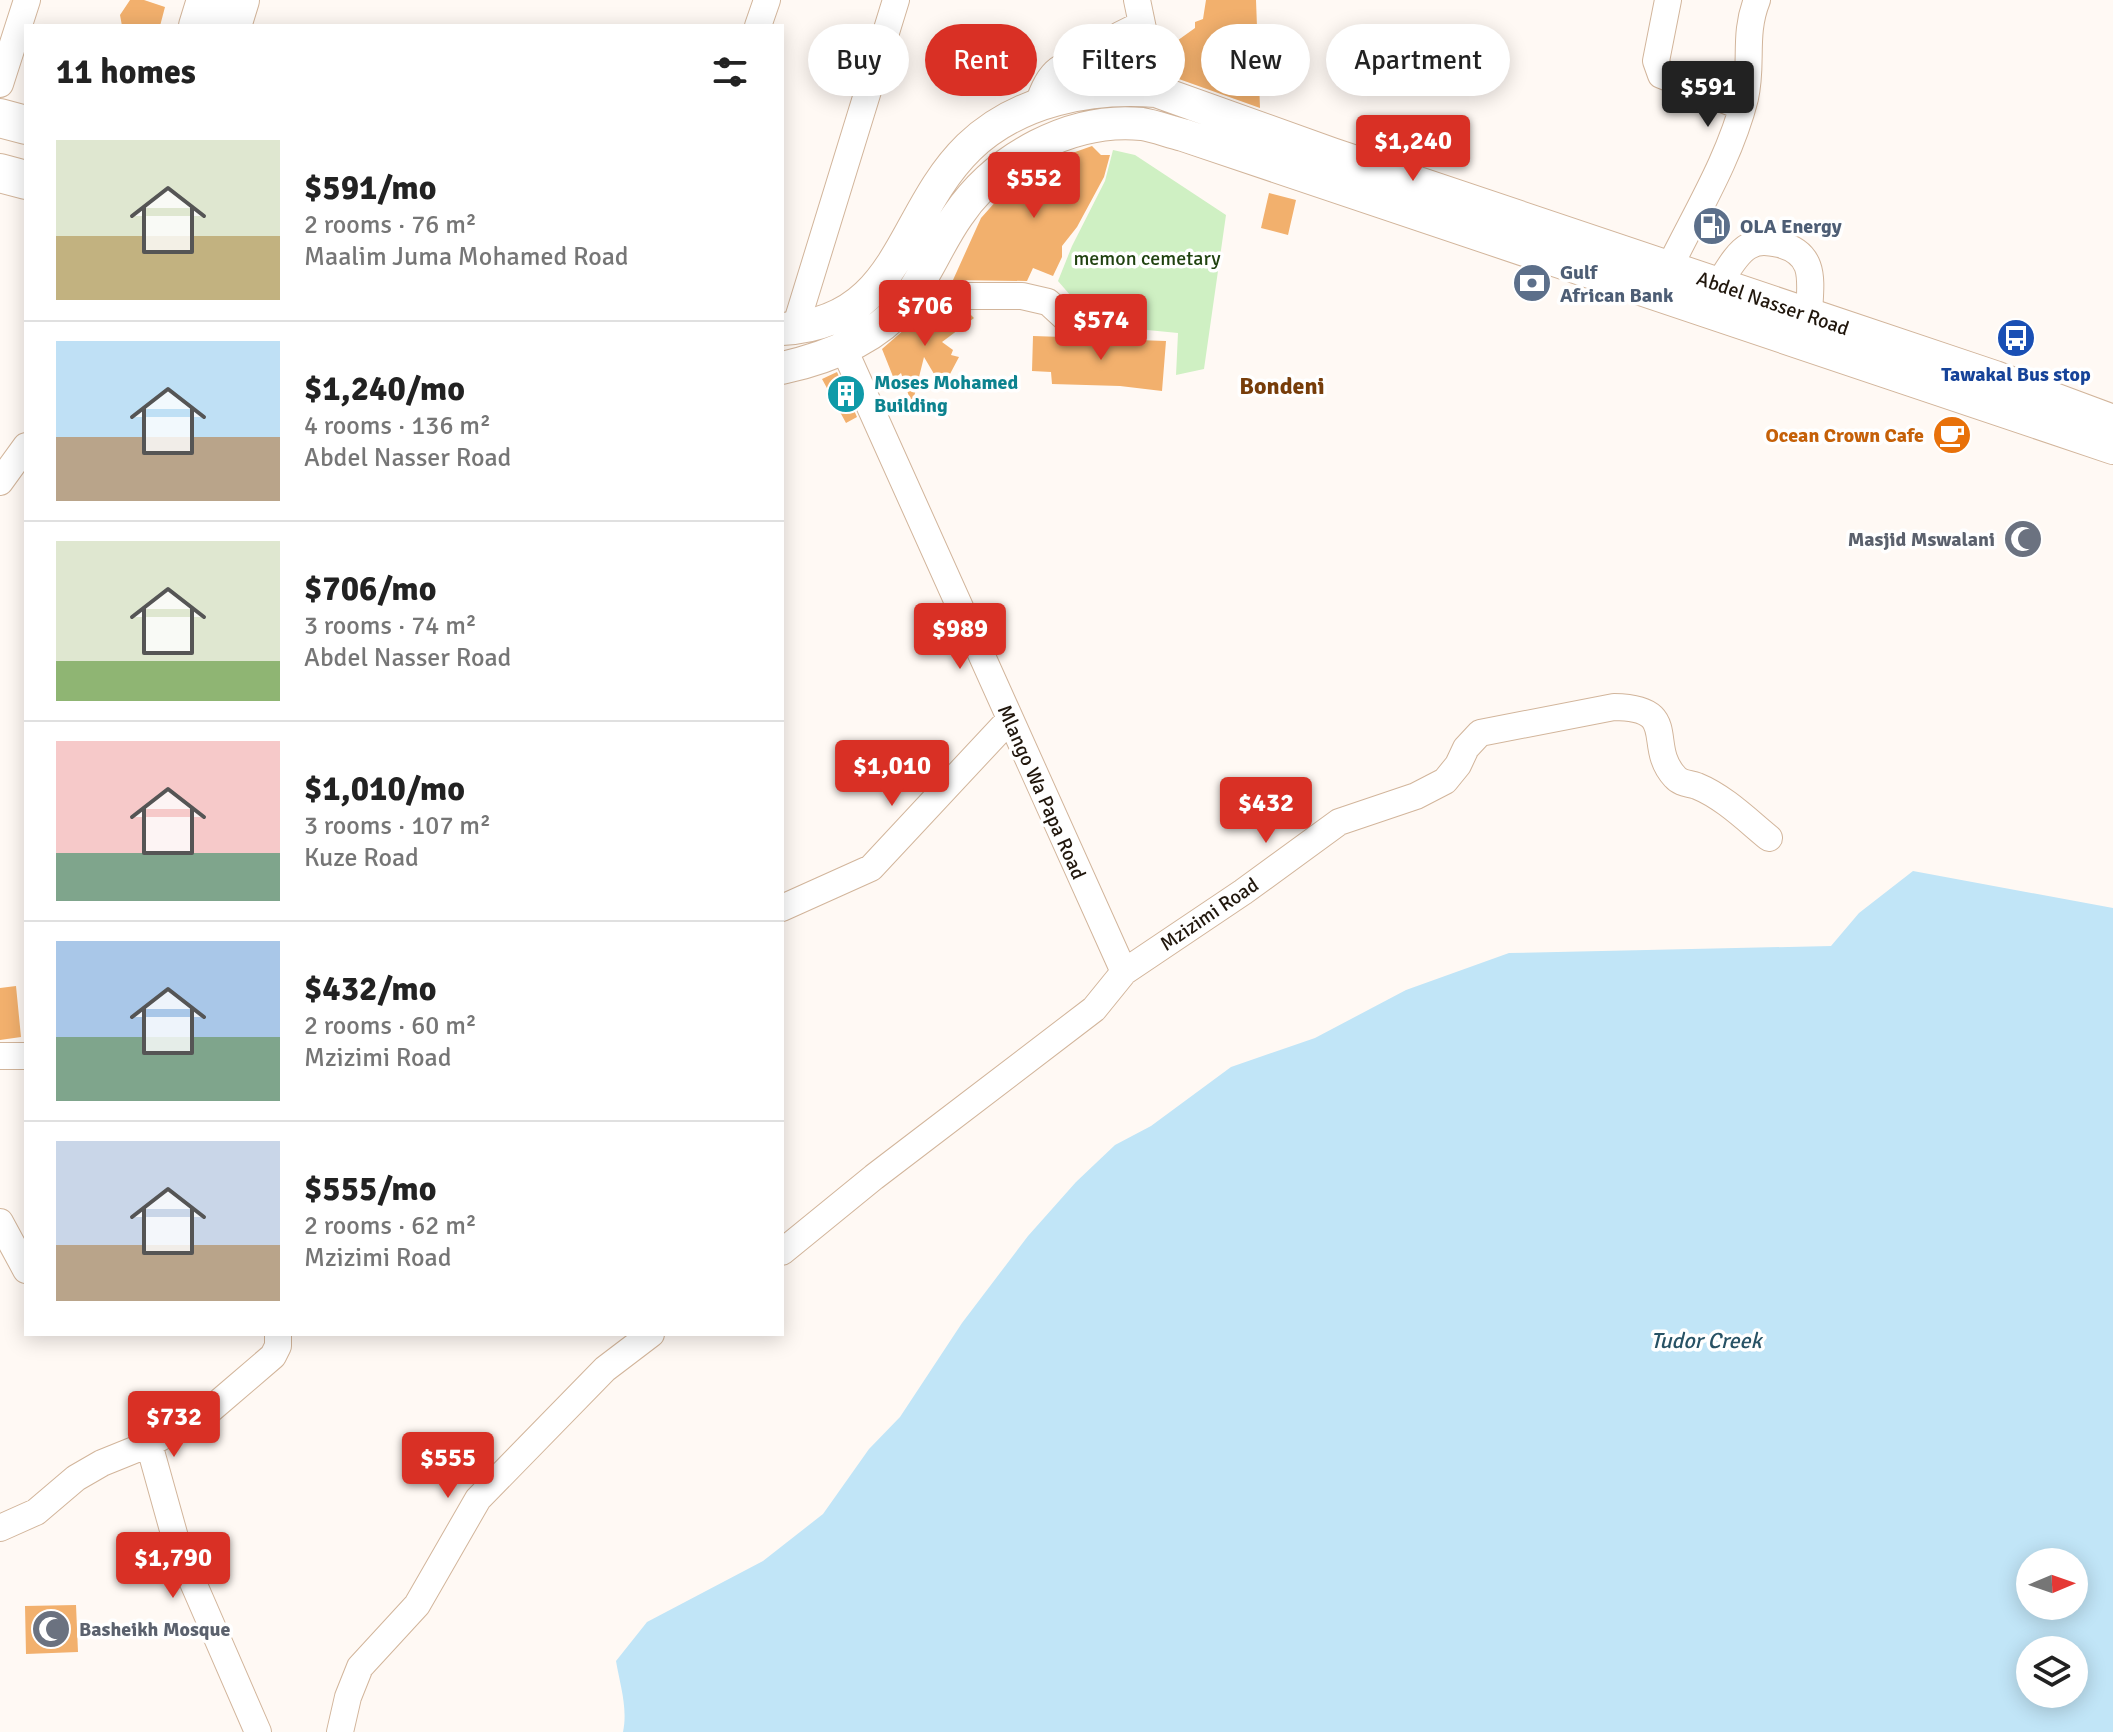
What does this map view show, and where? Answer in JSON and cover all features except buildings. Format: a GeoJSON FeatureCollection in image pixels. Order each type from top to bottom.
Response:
{"type":"FeatureCollection","features":[{"type":"Feature","properties":{"kind":"highway"},"geometry":{"type":"LineString","coordinates":[[199,24],[206,0]]}},
{"type":"Feature","properties":{"kind":"highway"},"geometry":{"type":"LineString","coordinates":[[233,24],[240,0]]}},
{"type":"Feature","properties":{"kind":"highway"},"geometry":{"type":"LineString","coordinates":[[0,118],[24,124]]}},
{"type":"Feature","properties":{"kind":"highway"},"geometry":{"type":"LineString","coordinates":[[0,173],[24,179]]}},
{"type":"Feature","properties":{"kind":"main road","name":"Abdel Nasser Road"},"geometry":{"type":"LineString","coordinates":[[788,329],[835,319],[869,294],[881,281],[929,200],[967,149],[998,125],[1037,107],[1074,96]]}},
{"type":"Feature","properties":{"kind":"main road","name":"Abdel Nasser Road"},"geometry":{"type":"LineString","coordinates":[[1170,96],[1332,154],[1579,254],[1669,268],[1718,285],[1764,315],[1809,315],[1995,377],[2112,422]]}},
{"type":"Feature","properties":{"kind":"main road","name":"Abdel Nasser Road"},"geometry":{"type":"LineString","coordinates":[[784,368],[814,361],[844,349],[887,320],[915,288],[958,213],[992,175],[1034,148],[1062,135],[1111,125],[1142,124],[1579,254],[1764,315],[2112,422]]}},
{"type":"Feature","properties":{"kind":"street"},"geometry":{"type":"LineString","coordinates":[[0,84],[27,0]]}},
{"type":"Feature","properties":{"kind":"street"},"geometry":{"type":"LineString","coordinates":[[759,24],[767,0]]}},
{"type":"Feature","properties":{"kind":"street"},"geometry":{"type":"LineString","coordinates":[[788,329],[896,0]]}},
{"type":"Feature","properties":{"kind":"street"},"geometry":{"type":"LineString","coordinates":[[1668,0],[1656,61],[1658,71],[1661,75],[1742,107]]}},
{"type":"Feature","properties":{"kind":"street"},"geometry":{"type":"LineString","coordinates":[[1669,268],[1728,148],[1742,107],[1748,82],[1748,33],[1757,0]]}},
{"type":"Feature","properties":{"kind":"street"},"geometry":{"type":"LineString","coordinates":[[1037,107],[1046,80],[1053,74]]}},
{"type":"Feature","properties":{"kind":"street"},"geometry":{"type":"LineString","coordinates":[[1718,285],[1748,246],[1766,241],[1795,248],[1805,258],[1810,275],[1809,315]]}},
{"type":"Feature","properties":{"kind":"street"},"geometry":{"type":"LineString","coordinates":[[915,288],[942,296],[1022,296],[1048,302],[1073,325]]}},
{"type":"Feature","properties":{"kind":"street","name":"Mlango Wa Papa Road"},"geometry":{"type":"LineString","coordinates":[[844,349],[1124,972]]}},
{"type":"Feature","properties":{"kind":"street"},"geometry":{"type":"LineString","coordinates":[[10,480],[24,450]]}},
{"type":"Feature","properties":{"kind":"street","name":"Mzizimi Road"},"geometry":{"type":"LineString","coordinates":[[784,1250],[874,1177],[1094,1009],[1124,972],[1243,892],[1339,822],[1416,796],[1445,781],[1474,739],[1488,731],[1614,707],[1646,711],[1657,722],[1666,767],[1677,781],[1698,786],[1769,838]]}},
{"type":"Feature","properties":{"kind":"street"},"geometry":{"type":"LineString","coordinates":[[784,907],[871,868],[1009,720]]}},
{"type":"Feature","properties":{"kind":"street"},"geometry":{"type":"LineString","coordinates":[[0,1056],[24,1056]]}},
{"type":"Feature","properties":{"kind":"street"},"geometry":{"type":"LineString","coordinates":[[0,1222],[24,1266]]}},
{"type":"Feature","properties":{"kind":"street"},"geometry":{"type":"LineString","coordinates":[[0,1528],[36,1512],[76,1478],[102,1463],[149,1444],[210,1410],[273,1356],[278,1346],[278,1336]]}},
{"type":"Feature","properties":{"kind":"street"},"geometry":{"type":"LineString","coordinates":[[340,1732],[348,1697],[360,1667],[417,1605],[478,1499],[605,1369],[648,1336]]}},
{"type":"Feature","properties":{"kind":"street"},"geometry":{"type":"LineString","coordinates":[[149,1444],[178,1548],[258,1732]]}},
{"type":"Feature","properties":{"kind":"green space","name":"memon cemetary"},"geometry":{"type":"Polygon","coordinates":[[[1113,150],[1135,155],[1226,215],[1204,369],[1176,375],[1178,333],[1096,325],[1058,281],[1105,181],[1113,150]]]}},
{"type":"Feature","properties":{"kind":"water","name":"Tudor Creek"},"geometry":{"type":"Polygon","coordinates":[[[1913,871],[2113,908],[2113,1732],[623,1732],[624,1705],[616,1661],[647,1622],[763,1561],[823,1514],[869,1449],[900,1417],[962,1323],[1028,1236],[1076,1182],[1115,1145],[1151,1126],[1231,1067],[1315,1038],[1406,990],[1509,953],[1831,946],[1859,913],[1913,871]]]}},
{"type":"Feature","properties":{"kind":"place","name":"OLA Energy"},"geometry":{"type":"Point","coordinates":[1712,226]}},
{"type":"Feature","properties":{"kind":"place","name":"Gulf African Bank"},"geometry":{"type":"Point","coordinates":[1532,283]}},
{"type":"Feature","properties":{"kind":"place","name":"Tawakal Bus stop"},"geometry":{"type":"Point","coordinates":[2016,338]}},
{"type":"Feature","properties":{"kind":"place","name":"Moses Mohamed Building"},"geometry":{"type":"Point","coordinates":[846,394]}},
{"type":"Feature","properties":{"kind":"place","name":"Ocean Crown Cafe"},"geometry":{"type":"Point","coordinates":[1952,435]}},
{"type":"Feature","properties":{"kind":"place","name":"Masjid Mswalani"},"geometry":{"type":"Point","coordinates":[2023,539]}},
{"type":"Feature","properties":{"kind":"place","name":"Basheikh Mosque"},"geometry":{"type":"Point","coordinates":[51,1629]}},
{"type":"Feature","properties":{"kind":"district","name":"Bondeni"},"geometry":{"type":"Point","coordinates":[1282,386]}}]}
